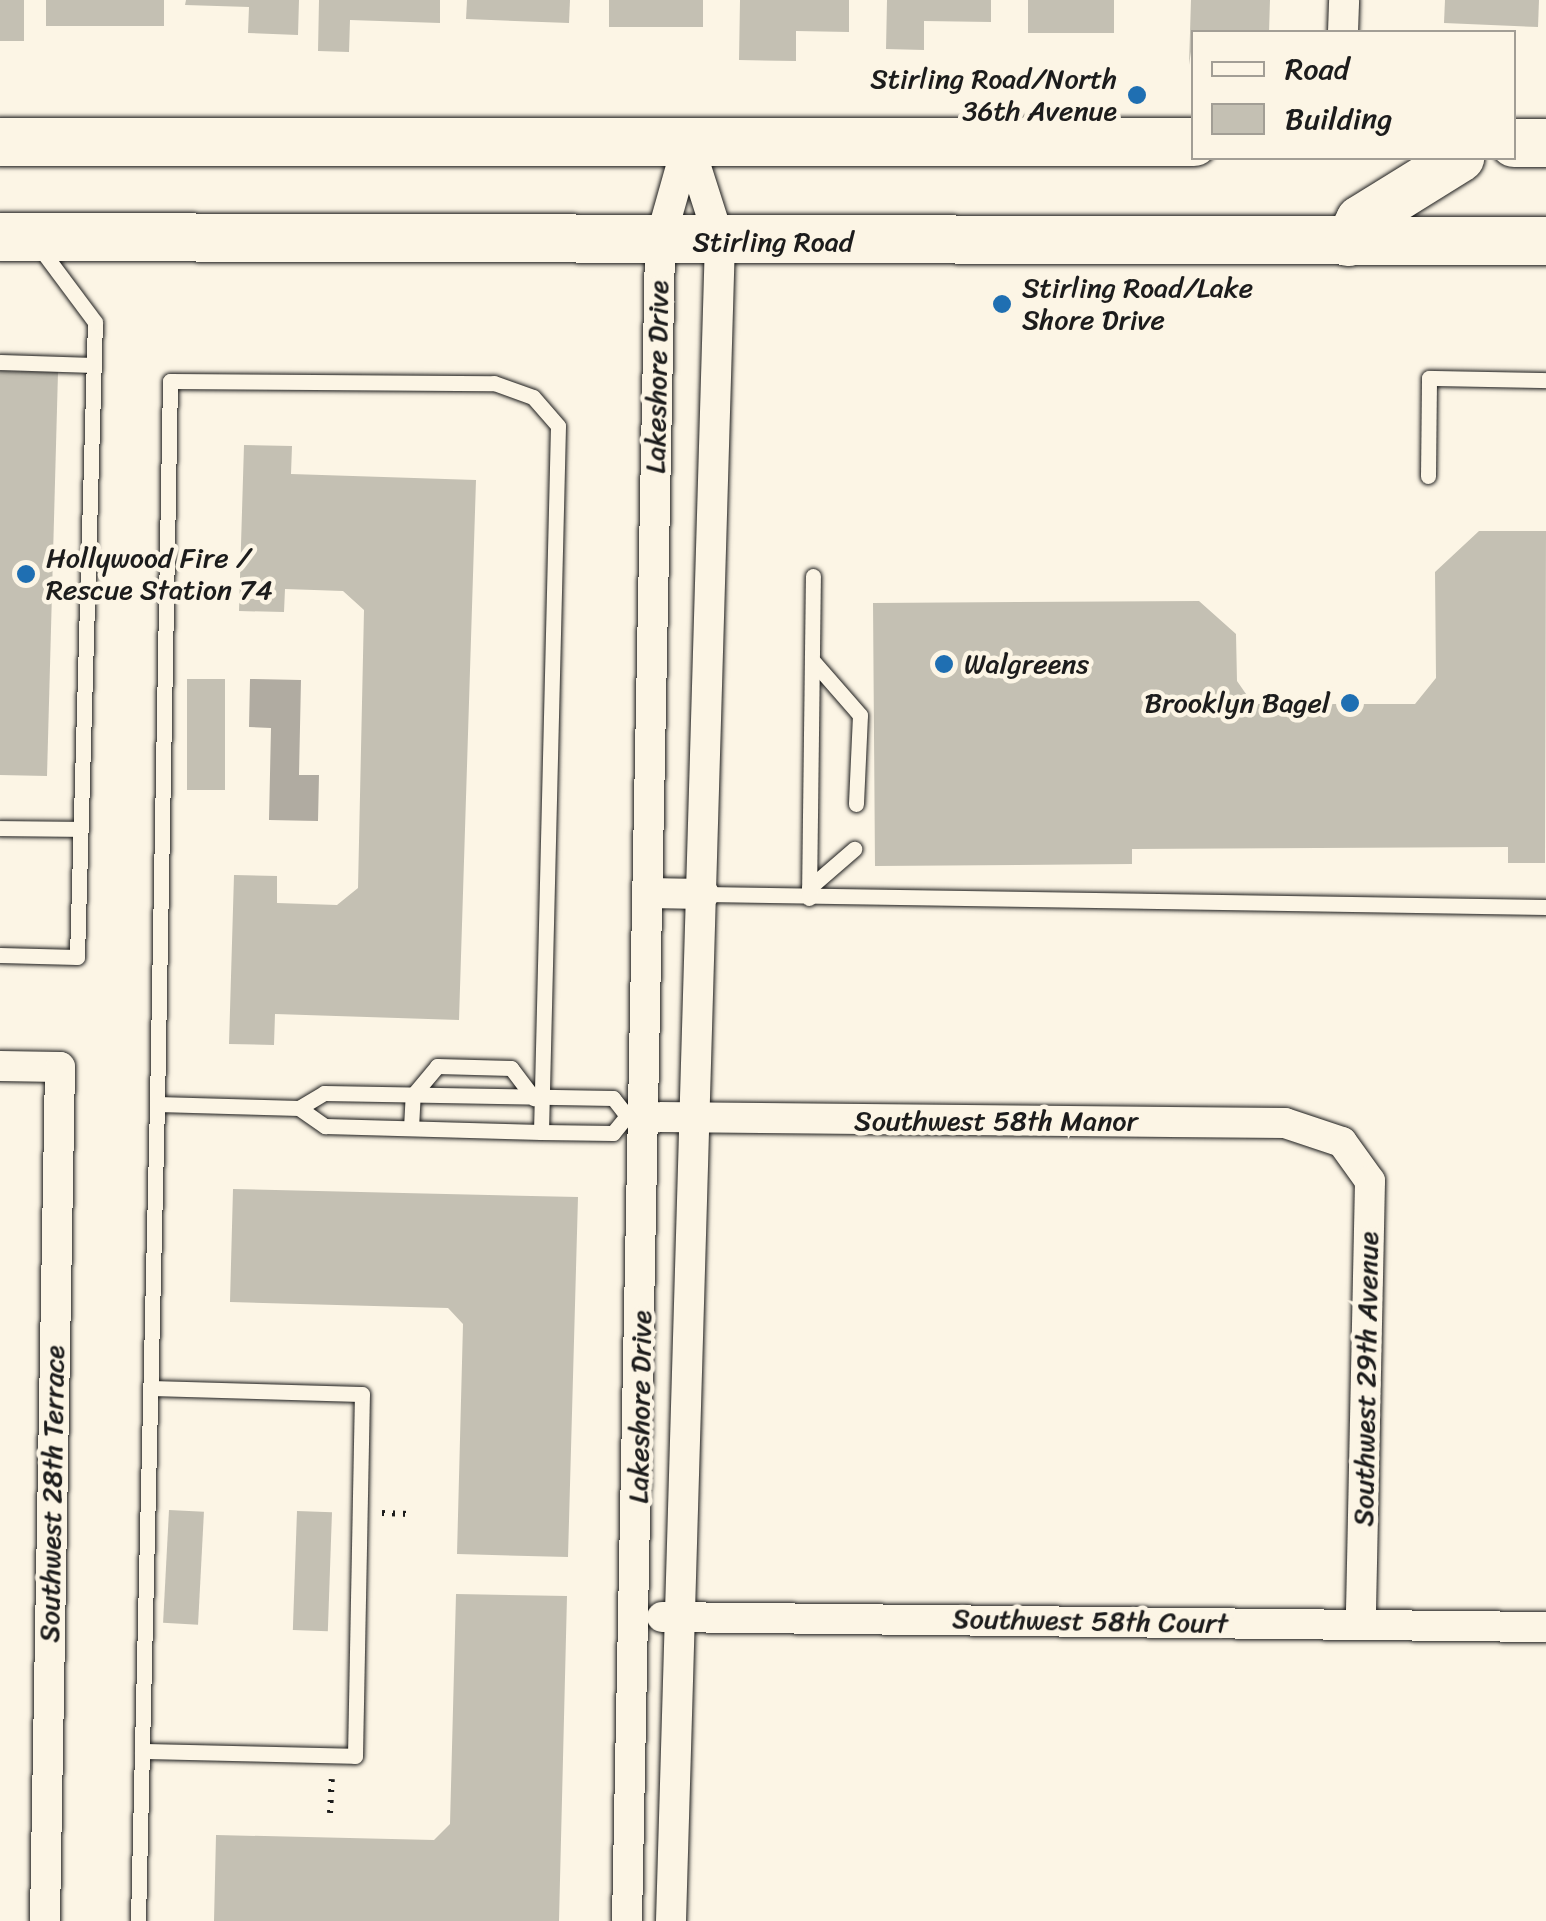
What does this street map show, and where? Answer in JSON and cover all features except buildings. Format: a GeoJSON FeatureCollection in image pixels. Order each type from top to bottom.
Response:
{"type":"FeatureCollection","features":[{"type":"Feature","properties":{"kind":"main road"},"geometry":{"type":"LineString","coordinates":[[0,142],[1191,142]]}},
{"type":"Feature","properties":{"kind":"main road"},"geometry":{"type":"LineString","coordinates":[[1516,143],[1546,143]]}},
{"type":"Feature","properties":{"kind":"main road"},"geometry":{"type":"LineString","coordinates":[[1349,242],[1360,220],[1457,160]]}},
{"type":"Feature","properties":{"kind":"main road","name":"Stirling Road"},"geometry":{"type":"LineString","coordinates":[[15,237],[720,242],[1546,241]]}},
{"type":"Feature","properties":{"kind":"street"},"geometry":{"type":"LineString","coordinates":[[1344,0],[1344,30]]}},
{"type":"Feature","properties":{"kind":"street","name":"Lakeshore Drive"},"geometry":{"type":"LineString","coordinates":[[626,1921],[634,1616],[637,1116],[648,893],[660,241],[688,142]]}},
{"type":"Feature","properties":{"kind":"street","name":"Lakeshore Drive"},"geometry":{"type":"LineString","coordinates":[[672,1921],[720,242],[688,142]]}},
{"type":"Feature","properties":{"kind":"street"},"geometry":{"type":"LineString","coordinates":[[648,893],[704,894]]}},
{"type":"Feature","properties":{"kind":"street","name":"Southwest 28th Terrace"},"geometry":{"type":"LineString","coordinates":[[0,1066],[60,1066],[45,1921]]}},
{"type":"Feature","properties":{"kind":"street","name":"Southwest 58th Manor"},"geometry":{"type":"LineString","coordinates":[[637,1116],[1285,1123],[1342,1142]]}},
{"type":"Feature","properties":{"kind":"street","name":"Southwest 29th Avenue"},"geometry":{"type":"LineString","coordinates":[[1342,1142],[1370,1180],[1360,1624]]}},
{"type":"Feature","properties":{"kind":"street","name":"Southwest 58th Court"},"geometry":{"type":"LineString","coordinates":[[634,1616],[1546,1626]]}},
{"type":"Feature","properties":{"kind":"lane"},"geometry":{"type":"LineString","coordinates":[[0,955],[77,957],[95,322],[76,288],[15,237]]}},
{"type":"Feature","properties":{"kind":"lane"},"geometry":{"type":"LineString","coordinates":[[0,362],[94,365]]}},
{"type":"Feature","properties":{"kind":"lane"},"geometry":{"type":"LineString","coordinates":[[1428,476],[1429,378],[1546,380]]}},
{"type":"Feature","properties":{"kind":"lane"},"geometry":{"type":"LineString","coordinates":[[138,1921],[170,381],[494,383],[533,396],[558,426],[538,1098],[542,1132]]}},
{"type":"Feature","properties":{"kind":"lane"},"geometry":{"type":"LineString","coordinates":[[809,893],[813,576]]}},
{"type":"Feature","properties":{"kind":"lane"},"geometry":{"type":"LineString","coordinates":[[812,660],[860,715],[856,804]]}},
{"type":"Feature","properties":{"kind":"lane"},"geometry":{"type":"LineString","coordinates":[[0,828],[81,829]]}},
{"type":"Feature","properties":{"kind":"lane"},"geometry":{"type":"LineString","coordinates":[[809,893],[854,849]]}},
{"type":"Feature","properties":{"kind":"lane"},"geometry":{"type":"LineString","coordinates":[[704,894],[1546,908]]}},
{"type":"Feature","properties":{"kind":"lane"},"geometry":{"type":"LineString","coordinates":[[411,1128],[413,1095],[437,1066],[511,1068],[538,1098]]}},
{"type":"Feature","properties":{"kind":"lane"},"geometry":{"type":"LineString","coordinates":[[157,1104],[299,1108],[324,1093],[613,1098],[637,1116],[613,1133],[542,1132],[325,1126],[299,1108]]}},
{"type":"Feature","properties":{"kind":"lane"},"geometry":{"type":"LineString","coordinates":[[142,1751],[355,1756],[362,1394],[150,1388]]}},
{"type":"Feature","properties":{"kind":"path"},"geometry":{"type":"LineString","coordinates":[[380,1514],[410,1514]]}},
{"type":"Feature","properties":{"kind":"path"},"geometry":{"type":"LineString","coordinates":[[330,1812],[332,1778]]}},
{"type":"Feature","properties":{"kind":"shaded area"},"geometry":{"type":"Polygon","coordinates":[[[250,679],[301,680],[299,775],[319,775],[318,821],[269,820],[271,728],[249,727],[250,679]]]}},
{"type":"Feature","properties":{"kind":"place","name":"Stirling Road/North 36th Avenue"},"geometry":{"type":"Point","coordinates":[1137,95]}},
{"type":"Feature","properties":{"kind":"place","name":"Stirling Road/Lake Shore Drive"},"geometry":{"type":"Point","coordinates":[1002,304]}},
{"type":"Feature","properties":{"kind":"place","name":"Hollywood Fire / Rescue Station 74"},"geometry":{"type":"Point","coordinates":[26,574]}},
{"type":"Feature","properties":{"kind":"place","name":"Walgreens"},"geometry":{"type":"Point","coordinates":[944,664]}},
{"type":"Feature","properties":{"kind":"place","name":"Brooklyn Bagel"},"geometry":{"type":"Point","coordinates":[1350,703]}}]}
